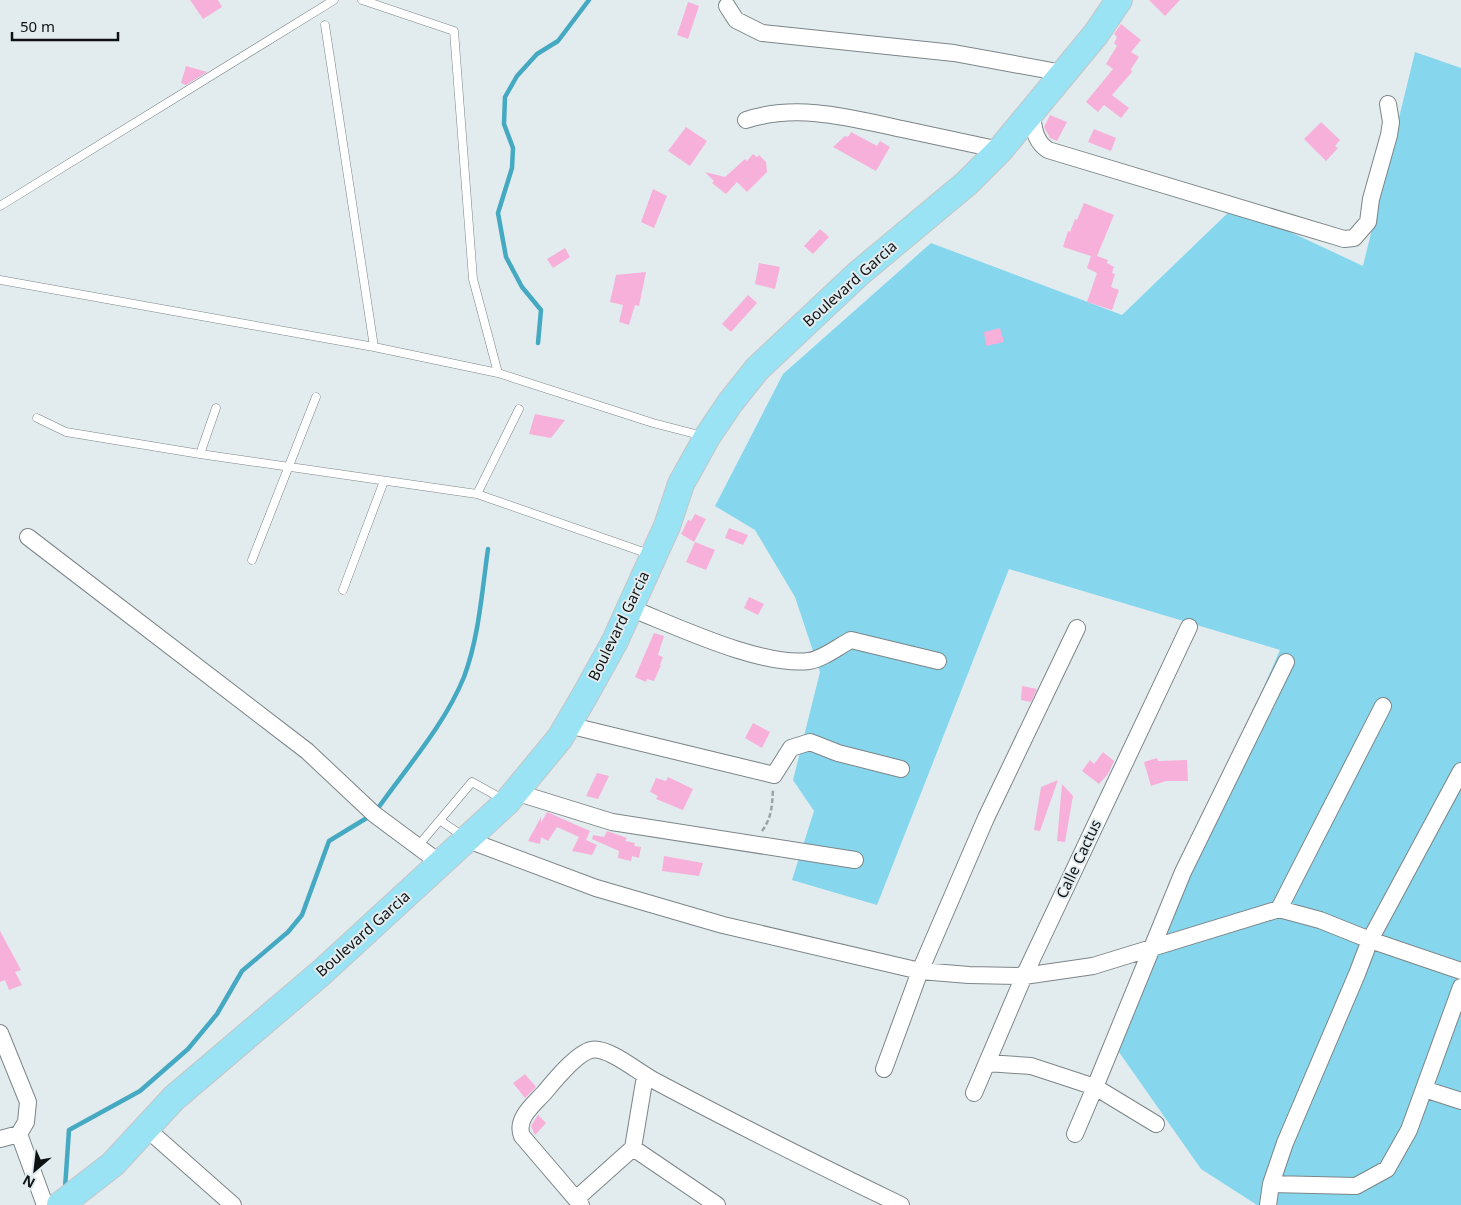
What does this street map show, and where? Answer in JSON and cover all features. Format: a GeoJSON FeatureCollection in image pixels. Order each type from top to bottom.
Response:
{"type":"FeatureCollection","features":[{"type":"Feature","properties":{"kind":"main road","name":"Boulevard Garcia"},"geometry":{"type":"LineString","coordinates":[[60,1205],[113,1164],[174,1098],[321,973],[468,840],[511,797],[560,738],[568,725],[615,641],[667,526],[681,484],[707,437],[758,368],[858,274],[967,183],[1000,150],[1096,34],[1119,0]]}},
{"type":"Feature","properties":{"kind":"street"},"geometry":{"type":"LineString","coordinates":[[727,6],[736,20],[762,33],[954,53],[1063,73]]}},
{"type":"Feature","properties":{"kind":"street"},"geometry":{"type":"LineString","coordinates":[[1031,112],[1036,138],[1048,150],[1344,240],[1354,238],[1368,222],[1371,199],[1389,135],[1391,122],[1388,104]]}},
{"type":"Feature","properties":{"kind":"street"},"geometry":{"type":"LineString","coordinates":[[746,120],[764,114],[789,111],[846,116],[1000,150]]}},
{"type":"Feature","properties":{"kind":"street"},"geometry":{"type":"LineString","coordinates":[[28,537],[307,751],[374,814],[440,864]]}},
{"type":"Feature","properties":{"kind":"street"},"geometry":{"type":"LineString","coordinates":[[630,608],[722,644],[782,662],[812,661],[851,640],[938,661]]}},
{"type":"Feature","properties":{"kind":"street","name":"Calle Cactus"},"geometry":{"type":"LineString","coordinates":[[974,1093],[1024,976],[1189,627]]}},
{"type":"Feature","properties":{"kind":"street"},"geometry":{"type":"LineString","coordinates":[[884,1069],[920,971],[986,818],[1076,628]]}},
{"type":"Feature","properties":{"kind":"street"},"geometry":{"type":"LineString","coordinates":[[1075,1134],[1154,947],[1183,872],[1286,662]]}},
{"type":"Feature","properties":{"kind":"street"},"geometry":{"type":"LineString","coordinates":[[1279,909],[1383,706]]}},
{"type":"Feature","properties":{"kind":"street"},"geometry":{"type":"LineString","coordinates":[[568,725],[774,775],[791,748],[810,742],[838,753],[901,769]]}},
{"type":"Feature","properties":{"kind":"street"},"geometry":{"type":"LineString","coordinates":[[1268,1205],[1272,1184],[1285,1144],[1370,940],[1461,771]]}},
{"type":"Feature","properties":{"kind":"street"},"geometry":{"type":"LineString","coordinates":[[511,797],[612,822],[855,860]]}},
{"type":"Feature","properties":{"kind":"street"},"geometry":{"type":"LineString","coordinates":[[468,840],[596,888],[722,925],[920,971],[970,975],[1024,976],[1093,966],[1279,909],[1320,920],[1370,940],[1461,971]]}},
{"type":"Feature","properties":{"kind":"street"},"geometry":{"type":"LineString","coordinates":[[1272,1184],[1356,1186],[1387,1169],[1409,1130],[1461,987]]}},
{"type":"Feature","properties":{"kind":"street"},"geometry":{"type":"LineString","coordinates":[[0,1033],[28,1102],[26,1122],[19,1134],[0,1139]]}},
{"type":"Feature","properties":{"kind":"street"},"geometry":{"type":"LineString","coordinates":[[645,1076],[633,1148],[579,1202],[522,1136],[519,1128],[520,1121],[579,1056],[591,1050],[604,1050],[645,1076],[806,1160],[901,1205]]}},
{"type":"Feature","properties":{"kind":"street"},"geometry":{"type":"LineString","coordinates":[[987,1063],[1031,1066],[1095,1087],[1156,1124]]}},
{"type":"Feature","properties":{"kind":"street"},"geometry":{"type":"LineString","coordinates":[[1424,1089],[1461,1101]]}},
{"type":"Feature","properties":{"kind":"street"},"geometry":{"type":"LineString","coordinates":[[147,1129],[233,1205]]}},
{"type":"Feature","properties":{"kind":"street"},"geometry":{"type":"LineString","coordinates":[[19,1134],[45,1205]]}},
{"type":"Feature","properties":{"kind":"street"},"geometry":{"type":"LineString","coordinates":[[633,1148],[717,1205]]}},
{"type":"Feature","properties":{"kind":"lane"},"geometry":{"type":"LineString","coordinates":[[0,206],[334,0]]}},
{"type":"Feature","properties":{"kind":"lane"},"geometry":{"type":"LineString","coordinates":[[362,0],[454,31],[473,278],[498,373]]}},
{"type":"Feature","properties":{"kind":"lane"},"geometry":{"type":"LineString","coordinates":[[325,25],[374,347]]}},
{"type":"Feature","properties":{"kind":"lane"},"geometry":{"type":"LineString","coordinates":[[0,280],[374,347],[498,373],[654,423],[707,437]]}},
{"type":"Feature","properties":{"kind":"lane"},"geometry":{"type":"LineString","coordinates":[[252,560],[316,397]]}},
{"type":"Feature","properties":{"kind":"lane"},"geometry":{"type":"LineString","coordinates":[[200,454],[216,408]]}},
{"type":"Feature","properties":{"kind":"lane"},"geometry":{"type":"LineString","coordinates":[[478,494],[519,409]]}},
{"type":"Feature","properties":{"kind":"lane"},"geometry":{"type":"LineString","coordinates":[[37,418],[66,432],[200,454],[478,494],[654,555]]}},
{"type":"Feature","properties":{"kind":"lane"},"geometry":{"type":"LineString","coordinates":[[343,590],[384,481]]}},
{"type":"Feature","properties":{"kind":"lane"},"geometry":{"type":"LineString","coordinates":[[418,846],[441,822],[472,782],[511,797]]}},
{"type":"Feature","properties":{"kind":"lane"},"geometry":{"type":"LineString","coordinates":[[441,822],[468,840]]}},
{"type":"Feature","properties":{"kind":"path"},"geometry":{"type":"LineString","coordinates":[[749,844],[769,821],[772,811],[774,775]]}},
{"type":"Feature","properties":{"kind":"shaded area"},"geometry":{"type":"Polygon","coordinates":[[[1415,52],[1461,68],[1461,1205],[1257,1205],[1201,1169],[1114,1045],[1130,993],[1280,650],[1009,569],[877,905],[792,880],[814,811],[793,780],[820,672],[795,597],[755,530],[715,506],[783,374],[931,243],[1122,315],[1235,206],[1363,266],[1415,52]]]}},
{"type":"Feature","properties":{"kind":"building"},"geometry":{"type":"Polygon","coordinates":[[[190,0],[218,0],[222,7],[203,19],[190,0]]]}},
{"type":"Feature","properties":{"kind":"building"},"geometry":{"type":"Polygon","coordinates":[[[1149,0],[1180,0],[1165,16],[1149,0]]]}},
{"type":"Feature","properties":{"kind":"building"},"geometry":{"type":"Polygon","coordinates":[[[688,2],[699,6],[688,39],[677,35],[688,2]]]}},
{"type":"Feature","properties":{"kind":"building"},"geometry":{"type":"Polygon","coordinates":[[[1121,24],[1141,40],[1131,52],[1139,57],[1131,69],[1132,72],[1112,95],[1129,108],[1121,118],[1104,105],[1098,112],[1086,102],[1113,69],[1106,64],[1117,46],[1114,43],[1117,37],[1114,34],[1121,24]]]}},
{"type":"Feature","properties":{"kind":"building"},"geometry":{"type":"Polygon","coordinates":[[[186,66],[207,72],[186,85],[181,83],[186,66]]]}},
{"type":"Feature","properties":{"kind":"building"},"geometry":{"type":"Polygon","coordinates":[[[1050,115],[1067,122],[1057,141],[1050,138],[1044,127],[1050,115]]]}},
{"type":"Feature","properties":{"kind":"building"},"geometry":{"type":"Polygon","coordinates":[[[1321,122],[1340,140],[1335,146],[1338,148],[1326,161],[1304,139],[1321,122]]]}},
{"type":"Feature","properties":{"kind":"building"},"geometry":{"type":"Polygon","coordinates":[[[686,127],[707,141],[690,166],[668,151],[686,127]]]}},
{"type":"Feature","properties":{"kind":"building"},"geometry":{"type":"Polygon","coordinates":[[[1094,129],[1116,138],[1111,151],[1088,142],[1094,129]]]}},
{"type":"Feature","properties":{"kind":"building"},"geometry":{"type":"Polygon","coordinates":[[[851,132],[877,146],[880,141],[890,147],[876,171],[833,147],[845,136],[848,137],[851,132]]]}},
{"type":"Feature","properties":{"kind":"building"},"geometry":{"type":"Polygon","coordinates":[[[753,154],[757,157],[759,155],[766,162],[767,172],[747,192],[737,182],[726,194],[712,183],[714,181],[705,172],[725,177],[745,159],[747,161],[753,154]]]}},
{"type":"Feature","properties":{"kind":"building"},"geometry":{"type":"Polygon","coordinates":[[[653,189],[667,196],[654,228],[641,222],[653,189]]]}},
{"type":"Feature","properties":{"kind":"building"},"geometry":{"type":"Polygon","coordinates":[[[1084,203],[1114,215],[1097,256],[1108,260],[1107,263],[1114,267],[1112,273],[1115,274],[1111,287],[1119,290],[1112,310],[1087,302],[1097,273],[1087,268],[1091,256],[1063,247],[1068,231],[1070,232],[1075,219],[1077,220],[1084,203]]]}},
{"type":"Feature","properties":{"kind":"building"},"geometry":{"type":"Polygon","coordinates":[[[820,229],[829,237],[813,254],[804,246],[820,229]]]}},
{"type":"Feature","properties":{"kind":"building"},"geometry":{"type":"Polygon","coordinates":[[[565,248],[570,257],[553,268],[547,259],[565,248]]]}},
{"type":"Feature","properties":{"kind":"building"},"geometry":{"type":"Polygon","coordinates":[[[759,263],[780,267],[775,289],[755,284],[759,263]]]}},
{"type":"Feature","properties":{"kind":"building"},"geometry":{"type":"Polygon","coordinates":[[[646,272],[639,306],[635,305],[629,325],[619,322],[623,305],[610,302],[616,275],[646,272]]]}},
{"type":"Feature","properties":{"kind":"building"},"geometry":{"type":"Polygon","coordinates":[[[748,295],[757,303],[731,332],[722,324],[748,295]]]}},
{"type":"Feature","properties":{"kind":"building"},"geometry":{"type":"Polygon","coordinates":[[[1000,328],[1004,342],[986,346],[984,332],[1000,328]]]}},
{"type":"Feature","properties":{"kind":"building"},"geometry":{"type":"Polygon","coordinates":[[[535,414],[565,420],[551,438],[529,434],[535,414]]]}},
{"type":"Feature","properties":{"kind":"building"},"geometry":{"type":"Polygon","coordinates":[[[695,514],[706,519],[694,542],[681,534],[688,520],[691,521],[695,514]]]}},
{"type":"Feature","properties":{"kind":"building"},"geometry":{"type":"Polygon","coordinates":[[[729,528],[748,535],[743,545],[725,538],[729,528]]]}},
{"type":"Feature","properties":{"kind":"building"},"geometry":{"type":"Polygon","coordinates":[[[695,542],[715,550],[706,570],[686,562],[695,542]]]}},
{"type":"Feature","properties":{"kind":"building"},"geometry":{"type":"Polygon","coordinates":[[[749,597],[764,604],[758,615],[744,608],[749,597]]]}},
{"type":"Feature","properties":{"kind":"building"},"geometry":{"type":"Polygon","coordinates":[[[654,633],[664,636],[658,655],[663,657],[654,681],[647,679],[646,682],[635,677],[654,633]]]}},
{"type":"Feature","properties":{"kind":"building"},"geometry":{"type":"Polygon","coordinates":[[[1022,686],[1037,689],[1031,702],[1021,700],[1022,686]]]}},
{"type":"Feature","properties":{"kind":"building"},"geometry":{"type":"Polygon","coordinates":[[[753,723],[770,732],[762,748],[745,738],[753,723]]]}},
{"type":"Feature","properties":{"kind":"building"},"geometry":{"type":"Polygon","coordinates":[[[1103,752],[1114,761],[1108,774],[1099,784],[1082,771],[1090,760],[1094,764],[1103,752]]]}},
{"type":"Feature","properties":{"kind":"building"},"geometry":{"type":"Polygon","coordinates":[[[1157,758],[1158,761],[1187,760],[1188,781],[1166,781],[1151,786],[1144,762],[1157,758]]]}},
{"type":"Feature","properties":{"kind":"building"},"geometry":{"type":"Polygon","coordinates":[[[597,773],[609,776],[598,799],[586,796],[597,773]]]}},
{"type":"Feature","properties":{"kind":"building"},"geometry":{"type":"Polygon","coordinates":[[[668,777],[693,789],[683,810],[656,799],[658,796],[650,792],[656,778],[666,781],[668,777]]]}},
{"type":"Feature","properties":{"kind":"building"},"geometry":{"type":"Polygon","coordinates":[[[1058,780],[1040,831],[1034,830],[1041,787],[1058,780]]]}},
{"type":"Feature","properties":{"kind":"building"},"geometry":{"type":"Polygon","coordinates":[[[1062,784],[1073,796],[1065,842],[1057,841],[1062,784]]]}},
{"type":"Feature","properties":{"kind":"building"},"geometry":{"type":"Polygon","coordinates":[[[547,812],[590,831],[586,840],[597,845],[592,855],[572,851],[579,837],[557,827],[548,841],[541,837],[540,844],[528,841],[541,817],[541,823],[547,812]]]}},
{"type":"Feature","properties":{"kind":"building"},"geometry":{"type":"Polygon","coordinates":[[[607,831],[627,838],[625,841],[635,843],[634,846],[641,847],[639,858],[632,856],[631,861],[618,858],[619,851],[592,839],[593,835],[604,837],[607,831]]]}},
{"type":"Feature","properties":{"kind":"building"},"geometry":{"type":"Polygon","coordinates":[[[664,856],[703,863],[699,876],[662,871],[664,856]]]}},
{"type":"Feature","properties":{"kind":"building"},"geometry":{"type":"Polygon","coordinates":[[[0,931],[21,970],[15,972],[22,985],[9,990],[5,980],[0,982],[0,931]]]}},
{"type":"Feature","properties":{"kind":"building"},"geometry":{"type":"Polygon","coordinates":[[[525,1074],[536,1087],[525,1098],[513,1083],[525,1074]]]}},
{"type":"Feature","properties":{"kind":"building"},"geometry":{"type":"Polygon","coordinates":[[[538,1115],[546,1123],[535,1135],[531,1126],[538,1115]]]}},
{"type":"Feature","properties":{"kind":"waterway"},"geometry":{"type":"LineString","coordinates":[[538,343],[541,310],[522,287],[506,257],[498,213],[512,168],[513,148],[504,124],[505,97],[517,76],[537,54],[558,41],[589,0]]}},
{"type":"Feature","properties":{"kind":"waterway"},"geometry":{"type":"LineString","coordinates":[[376,811],[435,730],[456,695],[464,677],[477,630],[488,549]]}},
{"type":"Feature","properties":{"kind":"waterway"},"geometry":{"type":"LineString","coordinates":[[65,1188],[69,1130],[140,1091],[188,1049],[217,1014],[242,971],[288,932],[302,915],[329,841],[370,816]]}}]}
